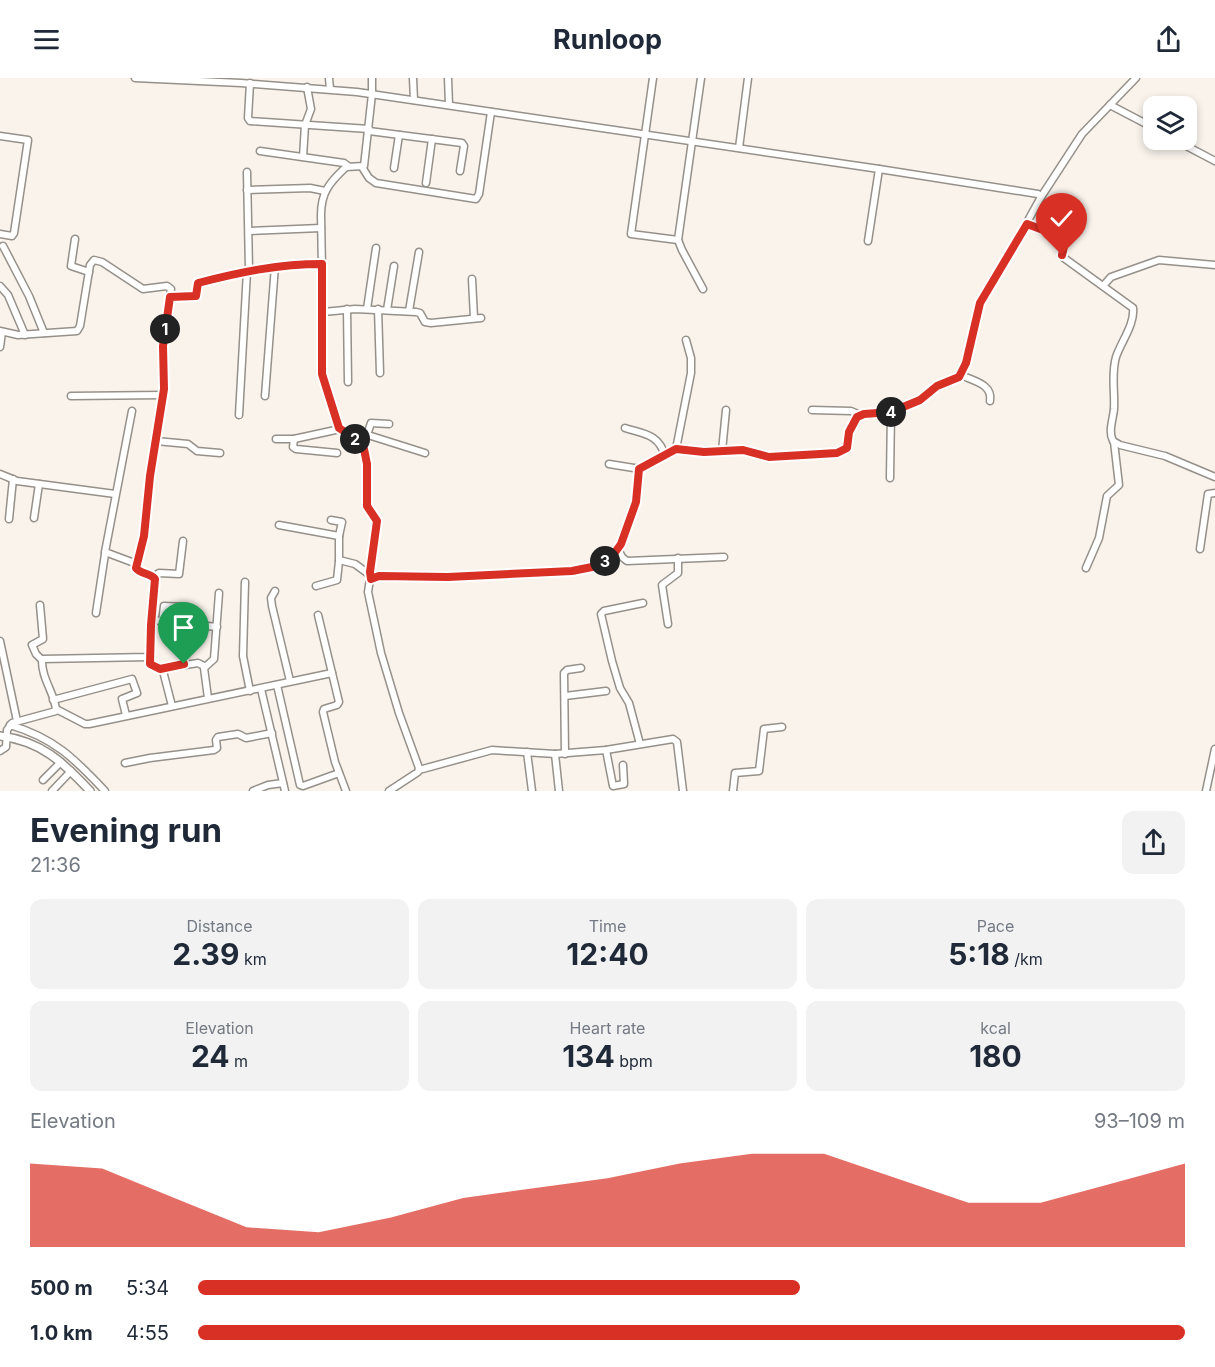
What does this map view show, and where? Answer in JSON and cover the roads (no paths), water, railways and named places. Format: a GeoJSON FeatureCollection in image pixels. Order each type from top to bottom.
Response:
{"type":"FeatureCollection","features":[{"type":"Feature","properties":{"kind":"street"},"geometry":{"type":"LineString","coordinates":[[135,78],[250,83],[286,82],[307,87],[449,105],[879,169],[1038,194],[1041,197]]}},
{"type":"Feature","properties":{"kind":"street"},"geometry":{"type":"LineString","coordinates":[[329,78],[330,89]]}},
{"type":"Feature","properties":{"kind":"street"},"geometry":{"type":"LineString","coordinates":[[362,167],[365,161],[369,130],[372,78]]}},
{"type":"Feature","properties":{"kind":"street"},"geometry":{"type":"LineString","coordinates":[[413,78],[414,100]]}},
{"type":"Feature","properties":{"kind":"street"},"geometry":{"type":"LineString","coordinates":[[448,78],[449,105]]}},
{"type":"Feature","properties":{"kind":"street"},"geometry":{"type":"LineString","coordinates":[[653,78],[631,234],[678,240]]}},
{"type":"Feature","properties":{"kind":"street"},"geometry":{"type":"LineString","coordinates":[[701,78],[678,240],[703,289]]}},
{"type":"Feature","properties":{"kind":"street"},"geometry":{"type":"LineString","coordinates":[[739,148],[748,78]]}},
{"type":"Feature","properties":{"kind":"street"},"geometry":{"type":"LineString","coordinates":[[812,410],[851,411],[860,415],[891,412],[920,400],[937,386],[961,375],[980,303],[1041,197],[1077,139],[1136,78]]}},
{"type":"Feature","properties":{"kind":"street"},"geometry":{"type":"LineString","coordinates":[[250,83],[248,120],[369,130],[462,143],[464,146],[460,171]]}},
{"type":"Feature","properties":{"kind":"street"},"geometry":{"type":"LineString","coordinates":[[303,155],[305,125],[311,109],[307,87]]}},
{"type":"Feature","properties":{"kind":"street"},"geometry":{"type":"LineString","coordinates":[[1110,105],[1143,122]]}},
{"type":"Feature","properties":{"kind":"street"},"geometry":{"type":"LineString","coordinates":[[362,167],[369,178],[376,183],[476,199],[479,194],[491,112]]}},
{"type":"Feature","properties":{"kind":"street"},"geometry":{"type":"LineString","coordinates":[[394,168],[399,135]]}},
{"type":"Feature","properties":{"kind":"street"},"geometry":{"type":"LineString","coordinates":[[0,136],[28,140],[14,235],[0,234]]}},
{"type":"Feature","properties":{"kind":"street"},"geometry":{"type":"LineString","coordinates":[[426,183],[432,139]]}},
{"type":"Feature","properties":{"kind":"street"},"geometry":{"type":"LineString","coordinates":[[1194,150],[1215,161]]}},
{"type":"Feature","properties":{"kind":"street"},"geometry":{"type":"LineString","coordinates":[[260,151],[303,155],[344,163],[348,166],[362,167]]}},
{"type":"Feature","properties":{"kind":"street"},"geometry":{"type":"LineString","coordinates":[[348,166],[325,191],[321,209],[322,374],[340,429],[355,438],[363,447],[367,464],[367,506],[377,521],[368,589],[381,652],[419,770]]}},
{"type":"Feature","properties":{"kind":"street"},"geometry":{"type":"LineString","coordinates":[[868,241],[879,169]]}},
{"type":"Feature","properties":{"kind":"street"},"geometry":{"type":"LineString","coordinates":[[239,415],[248,271],[247,172]]}},
{"type":"Feature","properties":{"kind":"street"},"geometry":{"type":"LineString","coordinates":[[247,190],[310,188],[325,191]]}},
{"type":"Feature","properties":{"kind":"street"},"geometry":{"type":"LineString","coordinates":[[1027,224],[1062,237],[1065,242],[1062,255],[1064,258],[1128,303],[1134,311],[1115,361],[1110,432],[1114,442],[1119,484],[1107,496],[1101,531],[1086,568]]}},
{"type":"Feature","properties":{"kind":"street"},"geometry":{"type":"LineString","coordinates":[[249,231],[321,228]]}},
{"type":"Feature","properties":{"kind":"street"},"geometry":{"type":"LineString","coordinates":[[75,239],[71,266],[88,272]]}},
{"type":"Feature","properties":{"kind":"street"},"geometry":{"type":"LineString","coordinates":[[3,246],[29,296],[44,333]]}},
{"type":"Feature","properties":{"kind":"street"},"geometry":{"type":"LineString","coordinates":[[367,309],[376,248]]}},
{"type":"Feature","properties":{"kind":"street"},"geometry":{"type":"LineString","coordinates":[[409,311],[419,252]]}},
{"type":"Feature","properties":{"kind":"street"},"geometry":{"type":"LineString","coordinates":[[0,347],[1,331],[12,335],[25,335],[74,331],[79,328],[88,272],[93,260],[100,261],[143,289],[169,287],[170,297],[163,346],[163,395],[150,476],[144,536],[137,570],[153,577],[155,582],[149,657],[151,665],[160,669],[164,674],[172,706]]}},
{"type":"Feature","properties":{"kind":"street"},"geometry":{"type":"LineString","coordinates":[[1103,286],[1111,277],[1159,260],[1215,265]]}},
{"type":"Feature","properties":{"kind":"street"},"geometry":{"type":"LineString","coordinates":[[170,297],[195,296],[198,283],[248,271],[275,266],[322,264]]}},
{"type":"Feature","properties":{"kind":"street"},"geometry":{"type":"LineString","coordinates":[[265,396],[275,266]]}},
{"type":"Feature","properties":{"kind":"street"},"geometry":{"type":"LineString","coordinates":[[387,310],[394,266]]}},
{"type":"Feature","properties":{"kind":"street"},"geometry":{"type":"LineString","coordinates":[[472,279],[474,318]]}},
{"type":"Feature","properties":{"kind":"street"},"geometry":{"type":"LineString","coordinates":[[0,286],[8,295],[25,335]]}},
{"type":"Feature","properties":{"kind":"street"},"geometry":{"type":"LineString","coordinates":[[323,312],[348,309],[409,311],[420,313],[428,322],[481,318]]}},
{"type":"Feature","properties":{"kind":"street"},"geometry":{"type":"LineString","coordinates":[[348,309],[348,382]]}},
{"type":"Feature","properties":{"kind":"street"},"geometry":{"type":"LineString","coordinates":[[378,309],[380,373]]}},
{"type":"Feature","properties":{"kind":"street"},"geometry":{"type":"LineString","coordinates":[[676,449],[691,373],[692,358],[686,340]]}},
{"type":"Feature","properties":{"kind":"street"},"geometry":{"type":"LineString","coordinates":[[961,375],[988,389],[991,394],[990,400]]}},
{"type":"Feature","properties":{"kind":"street"},"geometry":{"type":"LineString","coordinates":[[72,396],[163,395]]}},
{"type":"Feature","properties":{"kind":"street"},"geometry":{"type":"LineString","coordinates":[[722,451],[726,410]]}},
{"type":"Feature","properties":{"kind":"street"},"geometry":{"type":"LineString","coordinates":[[96,613],[132,411]]}},
{"type":"Feature","properties":{"kind":"street"},"geometry":{"type":"LineString","coordinates":[[890,478],[891,412]]}},
{"type":"Feature","properties":{"kind":"street"},"geometry":{"type":"LineString","coordinates":[[609,464],[639,469],[676,449],[743,450],[769,457],[837,453],[847,448],[852,425],[860,415]]}},
{"type":"Feature","properties":{"kind":"street"},"geometry":{"type":"LineString","coordinates":[[363,447],[372,422],[389,424]]}},
{"type":"Feature","properties":{"kind":"street"},"geometry":{"type":"LineString","coordinates":[[625,428],[658,440],[665,456]]}},
{"type":"Feature","properties":{"kind":"street"},"geometry":{"type":"LineString","coordinates":[[276,439],[294,439],[340,429]]}},
{"type":"Feature","properties":{"kind":"street"},"geometry":{"type":"LineString","coordinates":[[368,435],[425,453]]}},
{"type":"Feature","properties":{"kind":"street"},"geometry":{"type":"LineString","coordinates":[[294,439],[293,447],[296,449],[337,453]]}},
{"type":"Feature","properties":{"kind":"street"},"geometry":{"type":"LineString","coordinates":[[156,441],[188,444],[197,451],[220,453]]}},
{"type":"Feature","properties":{"kind":"street"},"geometry":{"type":"LineString","coordinates":[[1114,442],[1165,456],[1215,477]]}},
{"type":"Feature","properties":{"kind":"street"},"geometry":{"type":"LineString","coordinates":[[339,561],[355,564],[370,577],[448,577],[581,570],[597,566],[618,549],[636,502],[639,469]]}},
{"type":"Feature","properties":{"kind":"street"},"geometry":{"type":"LineString","coordinates":[[0,474],[39,484],[116,494]]}},
{"type":"Feature","properties":{"kind":"street"},"geometry":{"type":"LineString","coordinates":[[9,519],[13,479]]}},
{"type":"Feature","properties":{"kind":"street"},"geometry":{"type":"LineString","coordinates":[[34,518],[39,484]]}},
{"type":"Feature","properties":{"kind":"street"},"geometry":{"type":"LineString","coordinates":[[1200,549],[1208,494],[1215,493]]}},
{"type":"Feature","properties":{"kind":"street"},"geometry":{"type":"LineString","coordinates":[[316,586],[337,580],[342,522],[331,520]]}},
{"type":"Feature","properties":{"kind":"street"},"geometry":{"type":"LineString","coordinates":[[279,525],[339,536]]}},
{"type":"Feature","properties":{"kind":"street"},"geometry":{"type":"LineString","coordinates":[[153,577],[159,573],[179,574],[183,541]]}},
{"type":"Feature","properties":{"kind":"street"},"geometry":{"type":"LineString","coordinates":[[618,549],[627,561],[724,557]]}},
{"type":"Feature","properties":{"kind":"street"},"geometry":{"type":"LineString","coordinates":[[105,554],[137,564]]}},
{"type":"Feature","properties":{"kind":"street"},"geometry":{"type":"LineString","coordinates":[[668,624],[662,585],[678,573],[678,558]]}},
{"type":"Feature","properties":{"kind":"street"},"geometry":{"type":"LineString","coordinates":[[245,582],[243,656],[250,691]]}},
{"type":"Feature","properties":{"kind":"street"},"geometry":{"type":"LineString","coordinates":[[275,591],[271,598],[272,606],[290,681]]}},
{"type":"Feature","properties":{"kind":"street"},"geometry":{"type":"LineString","coordinates":[[204,666],[214,661],[219,593]]}},
{"type":"Feature","properties":{"kind":"street"},"geometry":{"type":"LineString","coordinates":[[640,744],[629,703],[620,688],[601,614],[604,611],[643,603]]}},
{"type":"Feature","properties":{"kind":"street"},"geometry":{"type":"LineString","coordinates":[[40,605],[43,639],[32,645],[42,660],[46,683],[56,709],[85,724],[332,673]]}},
{"type":"Feature","properties":{"kind":"street"},"geometry":{"type":"LineString","coordinates":[[162,621],[164,606],[186,607]]}},
{"type":"Feature","properties":{"kind":"street"},"geometry":{"type":"LineString","coordinates":[[318,615],[339,702],[337,705],[324,709],[323,712],[346,791]]}},
{"type":"Feature","properties":{"kind":"street"},"geometry":{"type":"LineString","coordinates":[[151,620],[217,627]]}},
{"type":"Feature","properties":{"kind":"street"},"geometry":{"type":"LineString","coordinates":[[0,641],[3,674],[17,721]]}},
{"type":"Feature","properties":{"kind":"street"},"geometry":{"type":"LineString","coordinates":[[42,660],[47,658],[149,657]]}},
{"type":"Feature","properties":{"kind":"street"},"geometry":{"type":"LineString","coordinates":[[160,669],[198,663],[204,666]]}},
{"type":"Feature","properties":{"kind":"street"},"geometry":{"type":"LineString","coordinates":[[204,666],[208,698]]}},
{"type":"Feature","properties":{"kind":"street"},"geometry":{"type":"LineString","coordinates":[[564,754],[565,671],[581,668]]}},
{"type":"Feature","properties":{"kind":"street"},"geometry":{"type":"LineString","coordinates":[[53,700],[132,679],[137,693],[122,699],[126,716]]}},
{"type":"Feature","properties":{"kind":"street"},"geometry":{"type":"LineString","coordinates":[[277,685],[300,785],[303,786],[339,773]]}},
{"type":"Feature","properties":{"kind":"street"},"geometry":{"type":"LineString","coordinates":[[261,688],[285,791]]}},
{"type":"Feature","properties":{"kind":"street"},"geometry":{"type":"LineString","coordinates":[[565,696],[606,692]]}},
{"type":"Feature","properties":{"kind":"street"},"geometry":{"type":"LineString","coordinates":[[0,751],[6,747],[6,732],[17,721],[56,709]]}},
{"type":"Feature","properties":{"kind":"street"},"geometry":{"type":"LineString","coordinates":[[733,791],[735,773],[759,771],[764,729],[782,727]]}},
{"type":"Feature","properties":{"kind":"street"},"geometry":{"type":"LineString","coordinates":[[6,732],[35,744],[61,762],[90,791]]}},
{"type":"Feature","properties":{"kind":"street"},"geometry":{"type":"LineString","coordinates":[[6,732],[32,732],[53,743],[75,759],[105,791]]}},
{"type":"Feature","properties":{"kind":"street"},"geometry":{"type":"LineString","coordinates":[[125,764],[150,758],[214,750],[217,748],[216,738],[218,737],[238,734],[246,738],[272,733]]}},
{"type":"Feature","properties":{"kind":"street"},"geometry":{"type":"LineString","coordinates":[[389,791],[419,770],[492,750],[564,754],[673,739],[676,740],[683,791]]}},
{"type":"Feature","properties":{"kind":"street"},"geometry":{"type":"LineString","coordinates":[[606,750],[613,786],[624,784],[624,765]]}},
{"type":"Feature","properties":{"kind":"street"},"geometry":{"type":"LineString","coordinates":[[1206,791],[1215,750]]}},
{"type":"Feature","properties":{"kind":"street"},"geometry":{"type":"LineString","coordinates":[[527,752],[532,791]]}},
{"type":"Feature","properties":{"kind":"street"},"geometry":{"type":"LineString","coordinates":[[555,754],[559,791]]}},
{"type":"Feature","properties":{"kind":"street"},"geometry":{"type":"LineString","coordinates":[[43,780],[61,762]]}},
{"type":"Feature","properties":{"kind":"street"},"geometry":{"type":"LineString","coordinates":[[52,791],[71,771]]}},
{"type":"Feature","properties":{"kind":"street"},"geometry":{"type":"LineString","coordinates":[[253,791],[268,785],[283,783]]}}]}
